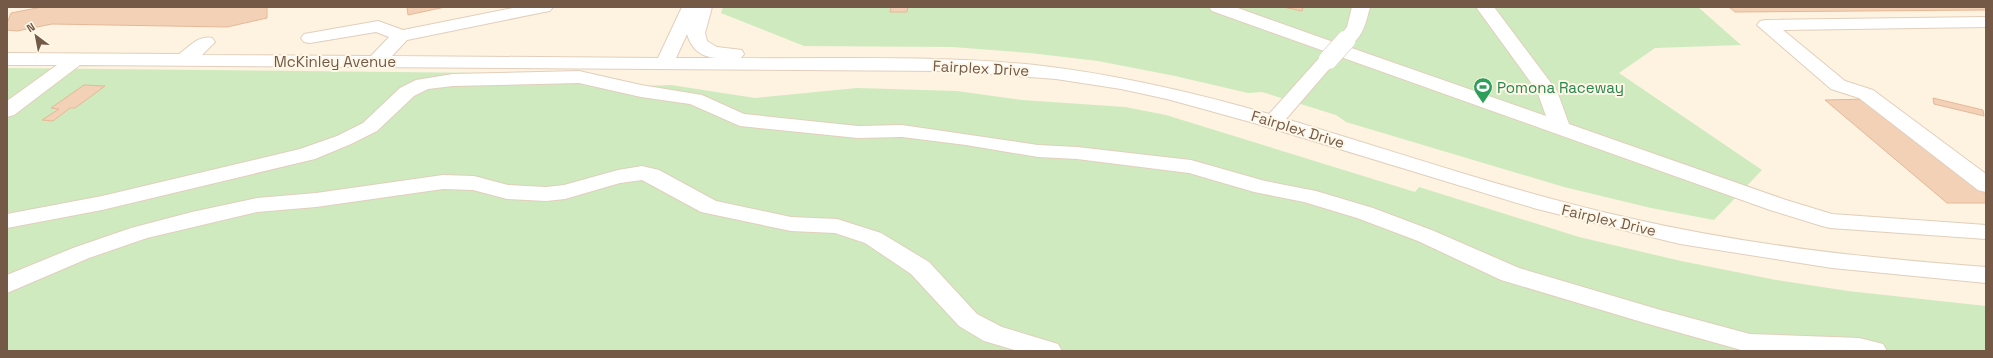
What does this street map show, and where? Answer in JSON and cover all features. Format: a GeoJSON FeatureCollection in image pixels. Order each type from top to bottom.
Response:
{"type":"FeatureCollection","features":[{"type":"Feature","properties":{"kind":"street"},"geometry":{"type":"LineString","coordinates":[[376,62],[401,36],[544,7]]}},
{"type":"Feature","properties":{"kind":"street"},"geometry":{"type":"LineString","coordinates":[[664,64],[691,7]]}},
{"type":"Feature","properties":{"kind":"street"},"geometry":{"type":"LineString","coordinates":[[704,7],[696,33],[699,44],[712,52],[736,54],[872,54],[981,58],[1053,66],[1161,85],[1189,98]]}},
{"type":"Feature","properties":{"kind":"street"},"geometry":{"type":"LineString","coordinates":[[1218,7],[1778,205],[1830,221],[1986,232]]}},
{"type":"Feature","properties":{"kind":"street"},"geometry":{"type":"LineString","coordinates":[[1273,122],[1356,28],[1361,7]]}},
{"type":"Feature","properties":{"kind":"street"},"geometry":{"type":"LineString","coordinates":[[1485,7],[1547,91],[1560,128]]}},
{"type":"Feature","properties":{"kind":"street"},"geometry":{"type":"LineString","coordinates":[[310,38],[373,20],[401,36]]}},
{"type":"Feature","properties":{"kind":"street"},"geometry":{"type":"LineString","coordinates":[[1986,22],[1766,25],[1838,84],[1866,94],[1986,185]]}},
{"type":"Feature","properties":{"kind":"street"},"geometry":{"type":"LineString","coordinates":[[182,61],[206,42]]}},
{"type":"Feature","properties":{"kind":"street","name":"McKinley Avenue"},"geometry":{"type":"LineString","coordinates":[[7,59],[664,64]]}},
{"type":"Feature","properties":{"kind":"street"},"geometry":{"type":"LineString","coordinates":[[7,111],[74,60]]}},
{"type":"Feature","properties":{"kind":"street","name":"Fairplex Drive"},"geometry":{"type":"LineString","coordinates":[[664,64],[981,66],[1070,75],[1123,83],[1189,98],[1273,122],[1541,203],[1669,234],[1733,247],[1814,260],[1890,268],[1986,275]]}},
{"type":"Feature","properties":{"kind":"street"},"geometry":{"type":"LineString","coordinates":[[7,221],[102,203],[307,154],[344,140],[370,127],[407,92],[423,84],[453,80],[579,77],[641,91],[695,99],[740,120],[858,132],[902,131],[966,139],[1038,151],[1104,156],[1191,167],[1262,187],[1308,196],[1364,213],[1426,236],[1510,274],[1654,317],[1750,343],[1859,347],[1874,351]]}},
{"type":"Feature","properties":{"kind":"street"},"geometry":{"type":"LineString","coordinates":[[7,285],[81,253],[139,233],[192,219],[257,206],[316,200],[443,182],[474,183],[507,192],[546,194],[565,192],[618,177],[642,173],[651,175],[709,207],[791,224],[836,226],[873,238],[920,268],[968,320],[993,334],[1049,351]]}},
{"type":"Feature","properties":{"kind":"green space","name":"Pomona Raceway"},"geometry":{"type":"Polygon","coordinates":[[[723,7],[1698,7],[1741,45],[1655,48],[1619,73],[1762,170],[1714,220],[1651,208],[1564,187],[1346,122],[1336,115],[1262,92],[1248,93],[1175,76],[1098,61],[1030,53],[952,47],[804,46],[721,13],[723,7]]]}},
{"type":"Feature","properties":{"kind":"green space"},"geometry":{"type":"Polygon","coordinates":[[[7,68],[581,74],[642,86],[671,85],[755,98],[857,88],[957,91],[1022,100],[1125,107],[1166,115],[1415,192],[1419,187],[1579,237],[1681,261],[1776,280],[1848,291],[1986,306],[1986,351],[7,351],[7,68]]]}},
{"type":"Feature","properties":{"kind":"building"},"geometry":{"type":"Polygon","coordinates":[[[42,7],[267,7],[267,18],[227,27],[52,24],[17,31],[7,30],[7,23],[11,13],[42,7]]]}},
{"type":"Feature","properties":{"kind":"building"},"geometry":{"type":"Polygon","coordinates":[[[407,7],[445,7],[408,15],[407,7]]]}},
{"type":"Feature","properties":{"kind":"building"},"geometry":{"type":"Polygon","coordinates":[[[891,7],[908,7],[907,12],[890,12],[891,7]]]}},
{"type":"Feature","properties":{"kind":"building"},"geometry":{"type":"Polygon","coordinates":[[[1283,7],[1303,7],[1302,11],[1283,7]]]}},
{"type":"Feature","properties":{"kind":"building"},"geometry":{"type":"Polygon","coordinates":[[[1729,7],[1986,7],[1986,10],[1735,12],[1729,7]]]}},
{"type":"Feature","properties":{"kind":"building"},"geometry":{"type":"Polygon","coordinates":[[[84,85],[105,86],[75,108],[70,108],[53,121],[42,120],[59,109],[51,108],[84,85]]]}},
{"type":"Feature","properties":{"kind":"building"},"geometry":{"type":"Polygon","coordinates":[[[1933,98],[1983,110],[1984,116],[1934,104],[1933,98]]]}},
{"type":"Feature","properties":{"kind":"building"},"geometry":{"type":"Polygon","coordinates":[[[1869,99],[1986,194],[1986,203],[1947,203],[1825,100],[1869,99]]]}},
{"type":"Feature","properties":{"kind":"place","name":"Pomona Raceway"},"geometry":{"type":"Point","coordinates":[1483,104]}}]}
